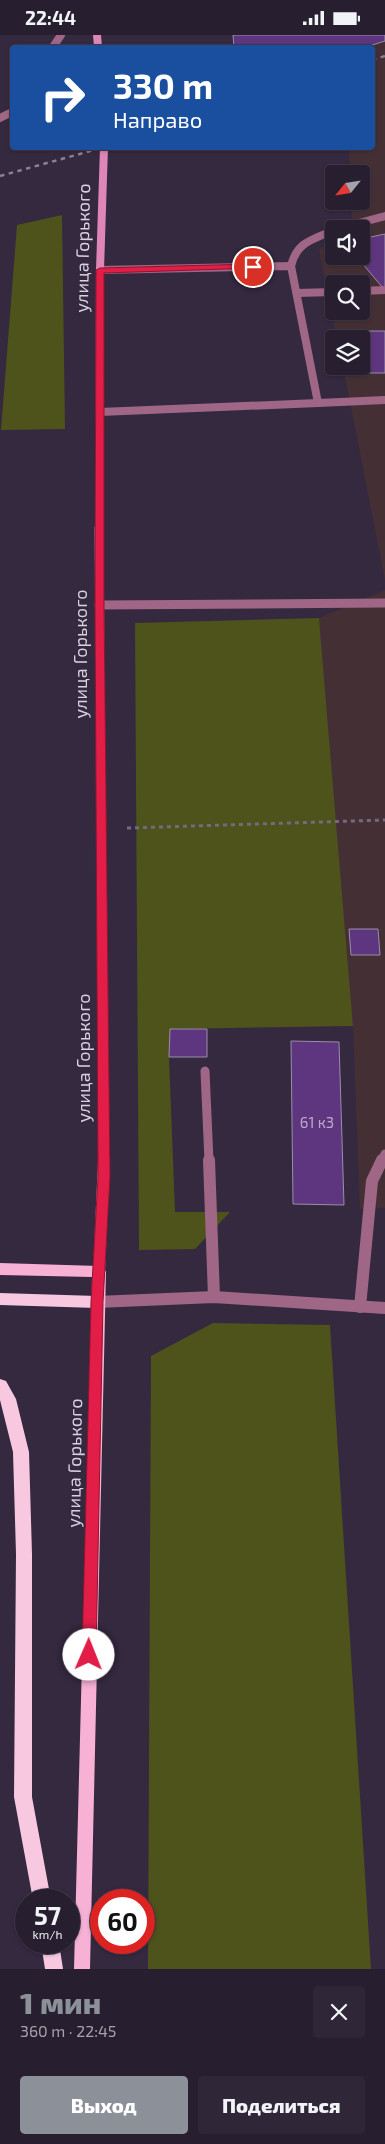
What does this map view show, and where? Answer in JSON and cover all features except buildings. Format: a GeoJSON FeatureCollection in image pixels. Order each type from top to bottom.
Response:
{"type":"FeatureCollection","features":[{"type":"Feature","properties":{"kind":"highway"},"geometry":{"type":"LineString","coordinates":[[0,1299],[97,1302]]}},
{"type":"Feature","properties":{"kind":"highway"},"geometry":{"type":"LineString","coordinates":[[0,1386],[8,1399],[21,1452],[24,1554],[24,1797],[40,1889]]}},
{"type":"Feature","properties":{"kind":"highway"},"geometry":{"type":"LineString","coordinates":[[52,1954],[54,1969]]}},
{"type":"Feature","properties":{"kind":"main road","name":"улица Горького"},"geometry":{"type":"LineString","coordinates":[[82,1969],[97,1302],[104,1177],[100,605],[100,270],[104,150]]}},
{"type":"Feature","properties":{"kind":"main road"},"geometry":{"type":"LineString","coordinates":[[0,1269],[99,1273]]}},
{"type":"Feature","properties":{"kind":"street"},"geometry":{"type":"LineString","coordinates":[[370,220],[385,216]]}},
{"type":"Feature","properties":{"kind":"street"},"geometry":{"type":"LineString","coordinates":[[318,403],[291,266],[294,253],[303,244],[325,234]]}},
{"type":"Feature","properties":{"kind":"street"},"geometry":{"type":"LineString","coordinates":[[100,270],[291,266]]}},
{"type":"Feature","properties":{"kind":"street"},"geometry":{"type":"LineString","coordinates":[[370,291],[385,290]]}},
{"type":"Feature","properties":{"kind":"street"},"geometry":{"type":"LineString","coordinates":[[297,293],[325,292]]}},
{"type":"Feature","properties":{"kind":"street"},"geometry":{"type":"LineString","coordinates":[[100,412],[385,400]]}},
{"type":"Feature","properties":{"kind":"street"},"geometry":{"type":"LineString","coordinates":[[100,605],[385,603]]}},
{"type":"Feature","properties":{"kind":"street"},"geometry":{"type":"LineString","coordinates":[[205,1071],[214,1297]]}},
{"type":"Feature","properties":{"kind":"street"},"geometry":{"type":"LineString","coordinates":[[360,1307],[372,1181],[385,1154]]}},
{"type":"Feature","properties":{"kind":"street"},"geometry":{"type":"LineString","coordinates":[[97,1302],[214,1297],[385,1308]]}},
{"type":"Feature","properties":{"kind":"path"},"geometry":{"type":"LineString","coordinates":[[102,829],[385,820]]}},
{"type":"Feature","properties":{"kind":"shaded area"},"geometry":{"type":"Polygon","coordinates":[[[344,35],[385,35],[385,580],[345,375],[370,375],[370,330],[335,330],[333,320],[370,320],[370,275],[325,275],[325,280],[319,250],[325,245],[325,265],[370,265],[370,220],[352,220],[351,210],[370,210],[370,165],[350,165],[349,150],[375,150],[375,45],[345,45],[344,35]]]}},
{"type":"Feature","properties":{"kind":"shaded area"},"geometry":{"type":"Polygon","coordinates":[[[385,590],[385,1208],[360,1209],[353,1026],[319,618],[385,590]]]}},
{"type":"Feature","properties":{"kind":"green space"},"geometry":{"type":"Polygon","coordinates":[[[62,215],[65,429],[1,430],[17,225],[62,215]]]}},
{"type":"Feature","properties":{"kind":"green space"},"geometry":{"type":"Polygon","coordinates":[[[319,618],[353,1026],[170,1029],[169,1057],[175,1212],[230,1212],[195,1249],[139,1250],[135,623],[319,618]]]}},
{"type":"Feature","properties":{"kind":"green space"},"geometry":{"type":"Polygon","coordinates":[[[213,1323],[330,1325],[371,1969],[148,1969],[148,1954],[155,1954],[155,1889],[148,1889],[151,1356],[213,1323]]]}},
{"type":"Feature","properties":{"kind":"railway"},"geometry":{"type":"LineString","coordinates":[[375,59],[385,56]]}},
{"type":"Feature","properties":{"kind":"railway"},"geometry":{"type":"LineString","coordinates":[[0,176],[94,150]]}},
{"type":"Feature","properties":{"kind":"route"},"geometry":{"type":"LineString","coordinates":[[89,1655],[97,1302],[104,1177],[100,270],[253,267]]}}]}
